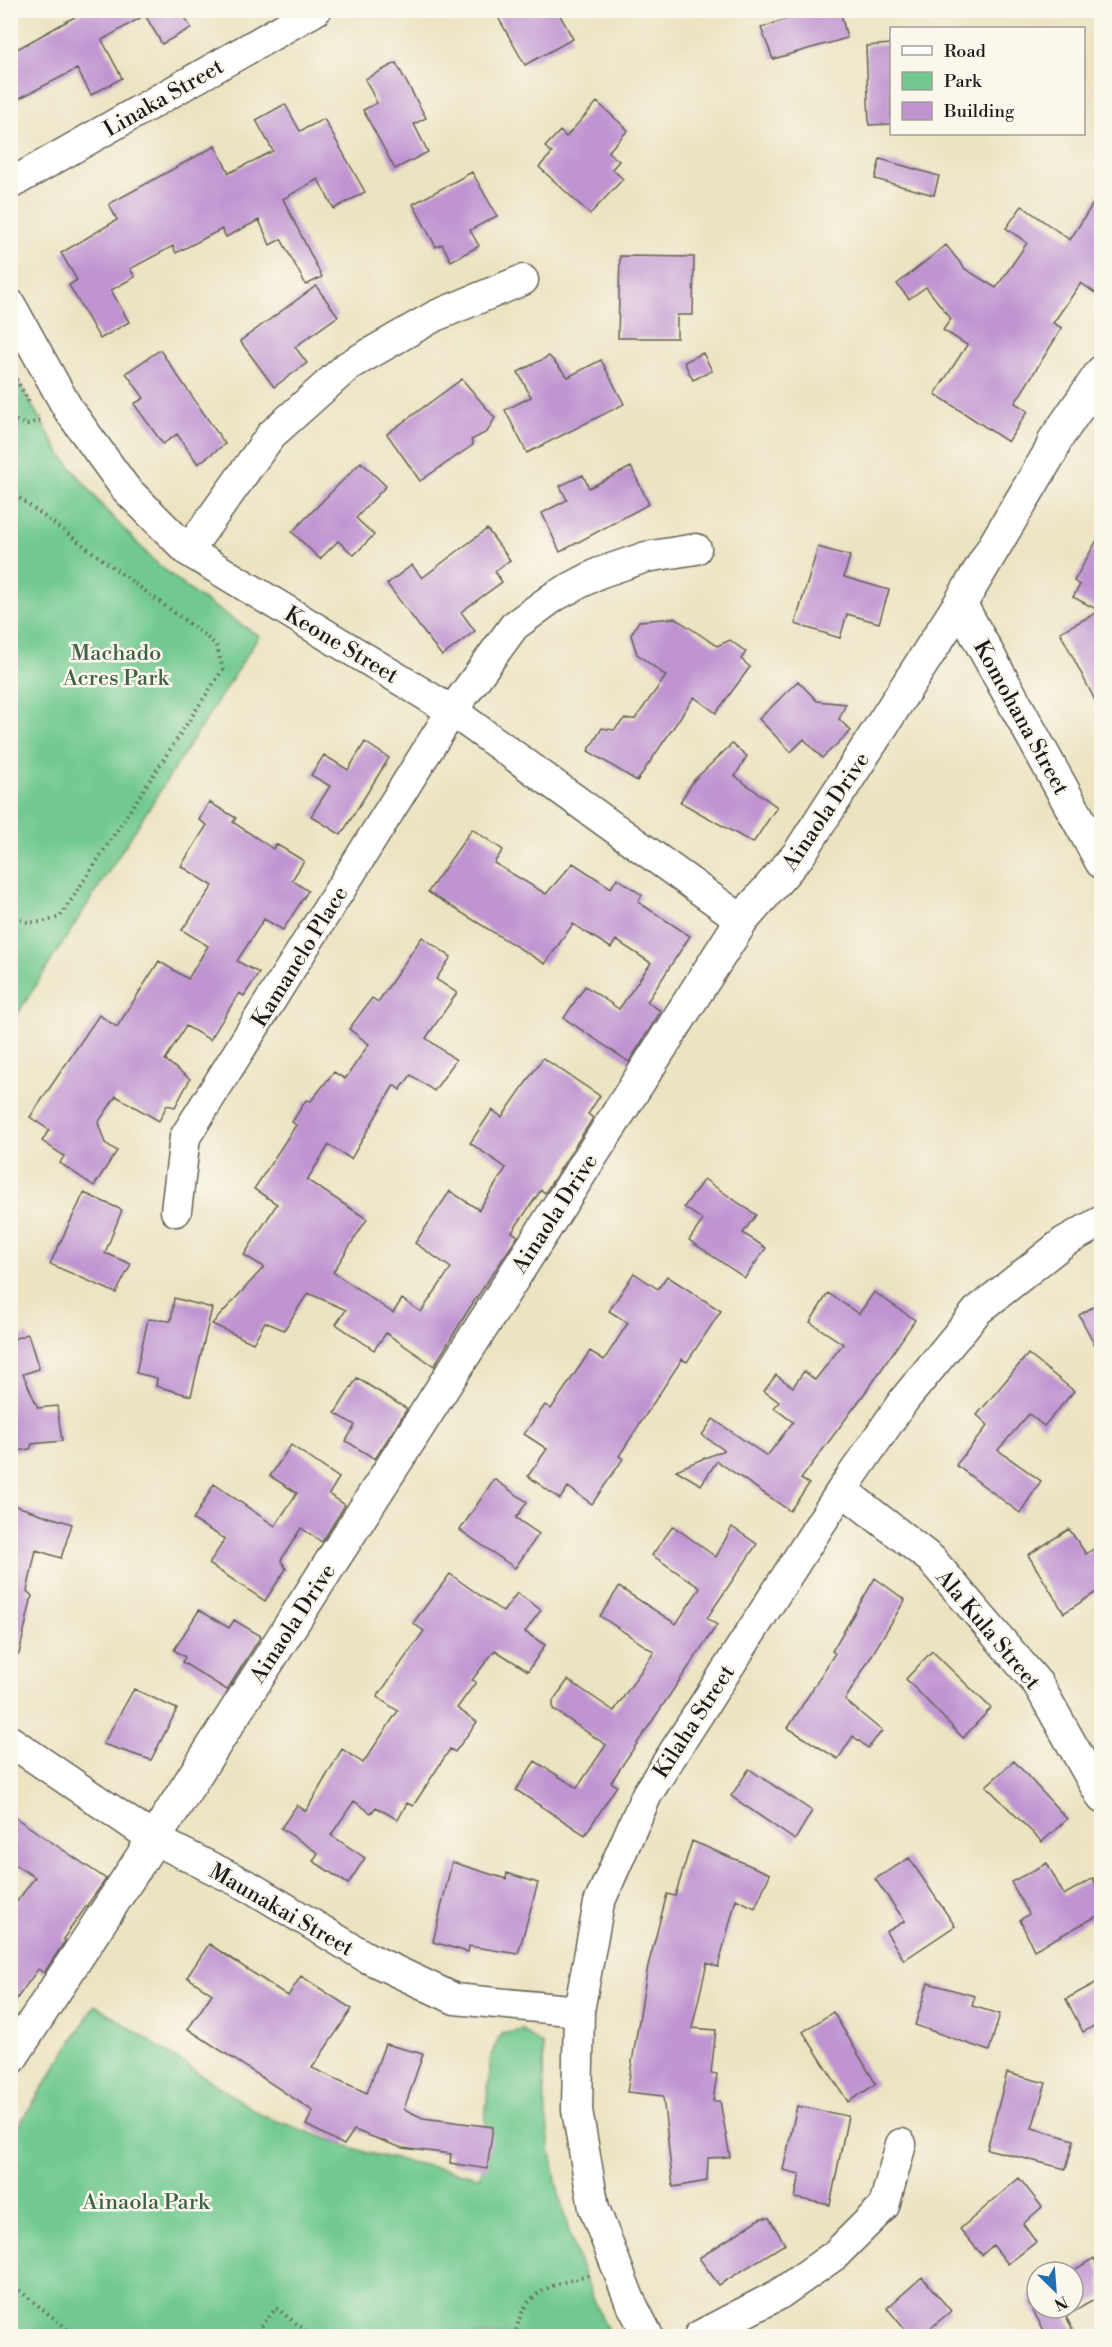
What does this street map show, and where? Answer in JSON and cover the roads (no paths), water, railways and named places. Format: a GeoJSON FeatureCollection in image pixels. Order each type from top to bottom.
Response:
{"type":"FeatureCollection","features":[{"type":"Feature","properties":{"kind":"street","name":"Linaka Street"},"geometry":{"type":"LineString","coordinates":[[10,184],[316,10]]}},
{"type":"Feature","properties":{"kind":"street"},"geometry":{"type":"LineString","coordinates":[[188,551],[237,478],[271,435],[348,366],[435,316],[523,280]]}},
{"type":"Feature","properties":{"kind":"street","name":"Keone Street"},"geometry":{"type":"LineString","coordinates":[[10,304],[68,409],[125,488],[188,551],[452,711],[742,920]]}},
{"type":"Feature","properties":{"kind":"street","name":"Ainaola Drive"},"geometry":{"type":"LineString","coordinates":[[10,2059],[154,1839],[742,920],[799,854],[960,604],[1051,451],[1055,440],[1101,372]]}},
{"type":"Feature","properties":{"kind":"street","name":"Kamanelo Place"},"geometry":{"type":"LineString","coordinates":[[176,1211],[185,1137],[452,711],[514,626],[555,596],[599,573],[637,560],[696,549]]}},
{"type":"Feature","properties":{"kind":"street","name":"Komohana Street"},"geometry":{"type":"LineString","coordinates":[[960,604],[1101,862]]}},
{"type":"Feature","properties":{"kind":"street","name":"Kilaha Street"},"geometry":{"type":"LineString","coordinates":[[648,2337],[630,2301],[594,2208],[577,2110],[579,2011],[599,1903],[647,1794],[842,1490],[904,1400],[977,1311],[1064,1242],[1101,1221]]}},
{"type":"Feature","properties":{"kind":"street","name":"Ala Kula Street"},"geometry":{"type":"LineString","coordinates":[[842,1490],[931,1559],[1038,1684],[1101,1798]]}},
{"type":"Feature","properties":{"kind":"street","name":"Maunakai Street"},"geometry":{"type":"LineString","coordinates":[[10,1741],[154,1839],[252,1888],[366,1957],[455,1999],[579,2011]]}},
{"type":"Feature","properties":{"kind":"street"},"geometry":{"type":"LineString","coordinates":[[699,2337],[778,2295],[835,2255],[884,2206],[901,2144]]}},
{"type":"Feature","properties":{"kind":"park label","name":"Machado Acres Park"},"geometry":{"type":"Point","coordinates":[116,664]}},
{"type":"Feature","properties":{"kind":"park label","name":"Ainaola Park"},"geometry":{"type":"Point","coordinates":[146,2201]}}]}
